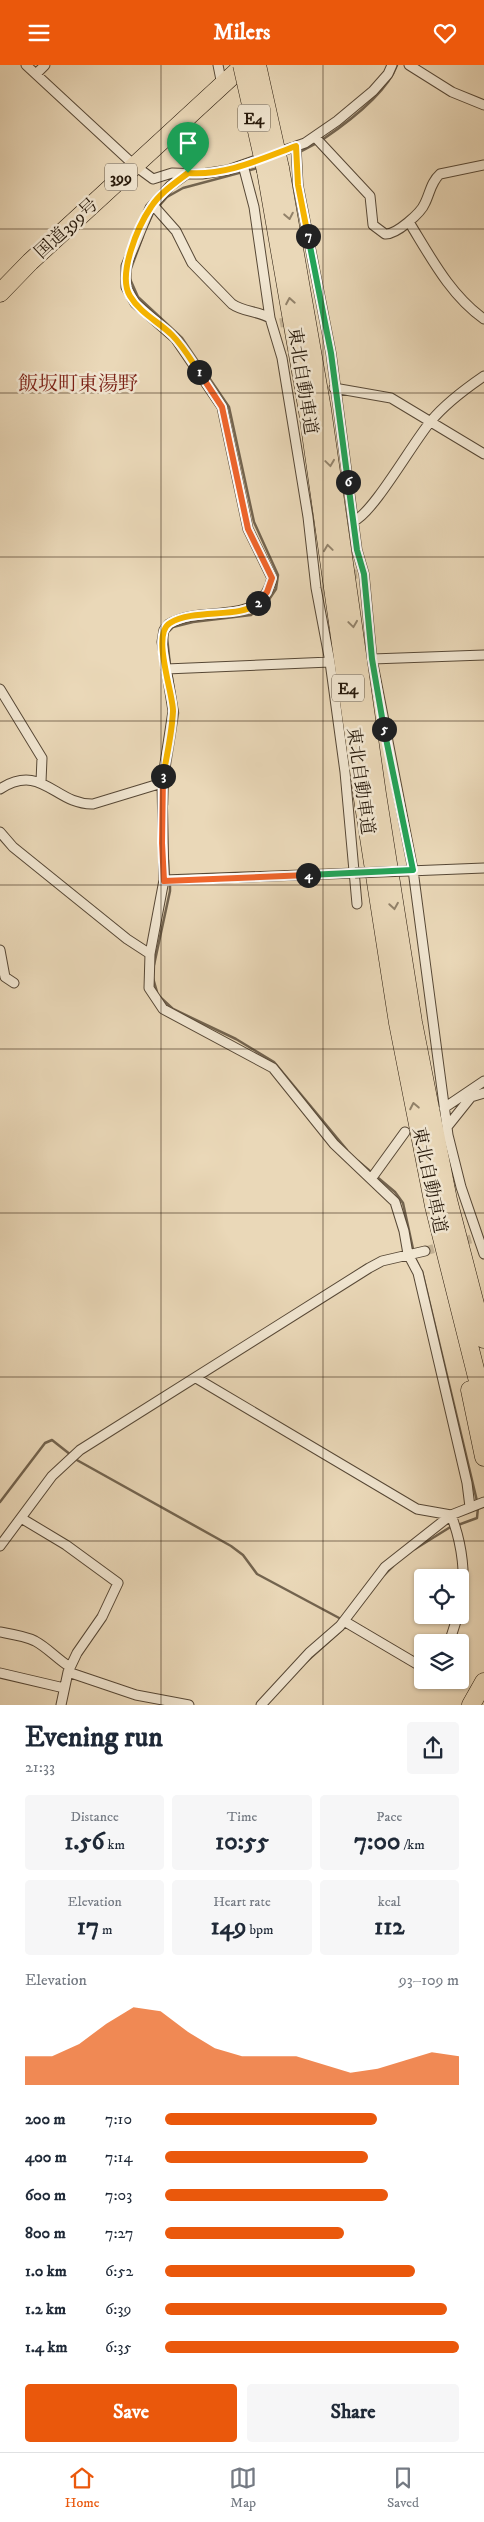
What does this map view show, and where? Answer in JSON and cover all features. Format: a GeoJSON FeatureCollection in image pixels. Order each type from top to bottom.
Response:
{"type":"FeatureCollection","features":[{"type":"Feature","properties":{"kind":"highway","name":"国道399号"},"geometry":{"type":"LineString","coordinates":[[0,293],[30,262],[243,65]]}},
{"type":"Feature","properties":{"kind":"highway","name":"東北自動車道"},"geometry":{"type":"LineString","coordinates":[[243,65],[273,170],[324,419],[377,793],[408,995],[435,1141],[463,1261],[484,1339]]}},
{"type":"Feature","properties":{"kind":"highway","name":"東北自動車道"},"geometry":{"type":"LineString","coordinates":[[257,65],[396,1014],[434,1206],[484,1405]]}},
{"type":"Feature","properties":{"kind":"highway"},"geometry":{"type":"LineString","coordinates":[[434,1206],[484,1457]]}},
{"type":"Feature","properties":{"kind":"highway"},"geometry":{"type":"LineString","coordinates":[[463,1261],[484,1316]]}},
{"type":"Feature","properties":{"kind":"highway"},"geometry":{"type":"LineString","coordinates":[[471,1705],[484,1682]]}},
{"type":"Feature","properties":{"kind":"street"},"geometry":{"type":"LineString","coordinates":[[26,65],[134,165],[153,179],[172,173],[202,174],[244,170],[296,152],[317,140],[373,91],[388,74],[392,65]]}},
{"type":"Feature","properties":{"kind":"street"},"geometry":{"type":"LineString","coordinates":[[36,75],[45,65]]}},
{"type":"Feature","properties":{"kind":"street"},"geometry":{"type":"LineString","coordinates":[[218,65],[222,85]]}},
{"type":"Feature","properties":{"kind":"street"},"geometry":{"type":"LineString","coordinates":[[409,65],[452,92],[484,105]]}},
{"type":"Feature","properties":{"kind":"street"},"geometry":{"type":"LineString","coordinates":[[317,140],[370,196],[372,219],[376,228],[389,235],[409,222],[422,209],[435,179],[440,174],[484,165]]}},
{"type":"Feature","properties":{"kind":"street"},"geometry":{"type":"LineString","coordinates":[[296,152],[298,185],[334,388],[372,659],[410,871],[447,1127],[454,1163],[484,1254]]}},
{"type":"Feature","properties":{"kind":"street"},"geometry":{"type":"LineString","coordinates":[[244,170],[257,224],[282,358],[318,579],[345,772],[357,904]]}},
{"type":"Feature","properties":{"kind":"street"},"geometry":{"type":"LineString","coordinates":[[188,173],[170,186],[156,207],[126,266],[126,287],[135,303],[175,338],[222,407],[248,529],[272,578],[267,592],[254,607],[238,611],[200,614],[169,624],[162,636],[170,668],[173,711],[162,783],[168,880],[150,955],[149,988],[157,1003],[169,1013],[237,1047],[273,1068],[334,1144],[373,1176],[395,1202],[415,1252],[418,1273],[467,1483],[477,1504],[454,1522],[389,1563],[370,1585],[346,1623],[278,1684],[261,1705]]}},
{"type":"Feature","properties":{"kind":"street"},"geometry":{"type":"LineString","coordinates":[[156,207],[176,231],[192,263],[232,304],[238,308],[262,313],[274,322]]}},
{"type":"Feature","properties":{"kind":"street"},"geometry":{"type":"LineString","coordinates":[[409,222],[441,275],[475,312],[484,319]]}},
{"type":"Feature","properties":{"kind":"street"},"geometry":{"type":"LineString","coordinates":[[354,521],[360,518],[380,493],[431,421],[484,376]]}},
{"type":"Feature","properties":{"kind":"street"},"geometry":{"type":"LineString","coordinates":[[334,388],[391,398],[484,454]]}},
{"type":"Feature","properties":{"kind":"street"},"geometry":{"type":"LineString","coordinates":[[372,659],[484,655]]}},
{"type":"Feature","properties":{"kind":"street"},"geometry":{"type":"LineString","coordinates":[[170,668],[330,662]]}},
{"type":"Feature","properties":{"kind":"street"},"geometry":{"type":"LineString","coordinates":[[0,689],[42,758],[41,782]]}},
{"type":"Feature","properties":{"kind":"street"},"geometry":{"type":"LineString","coordinates":[[0,789],[19,780],[41,782],[83,805],[92,805],[162,783]]}},
{"type":"Feature","properties":{"kind":"street"},"geometry":{"type":"LineString","coordinates":[[0,832],[13,847],[127,939],[150,955]]}},
{"type":"Feature","properties":{"kind":"street"},"geometry":{"type":"LineString","coordinates":[[168,880],[484,868]]}},
{"type":"Feature","properties":{"kind":"street"},"geometry":{"type":"LineString","coordinates":[[0,949],[5,977],[14,983]]}},
{"type":"Feature","properties":{"kind":"street"},"geometry":{"type":"LineString","coordinates":[[444,1108],[484,1081]]}},
{"type":"Feature","properties":{"kind":"street"},"geometry":{"type":"LineString","coordinates":[[447,1127],[471,1097],[484,1093]]}},
{"type":"Feature","properties":{"kind":"street"},"geometry":{"type":"LineString","coordinates":[[373,1176],[405,1132]]}},
{"type":"Feature","properties":{"kind":"street"},"geometry":{"type":"LineString","coordinates":[[0,1546],[3,1534],[20,1518],[52,1475],[65,1461],[369,1268],[382,1261],[415,1252]]}},
{"type":"Feature","properties":{"kind":"street"},"geometry":{"type":"LineString","coordinates":[[196,1378],[406,1503],[454,1522]]}},
{"type":"Feature","properties":{"kind":"street"},"geometry":{"type":"LineString","coordinates":[[20,1518],[66,1545],[118,1583],[102,1617],[69,1669],[61,1705]]}},
{"type":"Feature","properties":{"kind":"street"},"geometry":{"type":"LineString","coordinates":[[454,1522],[462,1569]]}},
{"type":"Feature","properties":{"kind":"street"},"geometry":{"type":"LineString","coordinates":[[346,1623],[414,1662]]}},
{"type":"Feature","properties":{"kind":"street"},"geometry":{"type":"LineString","coordinates":[[0,1632],[34,1640],[48,1649],[56,1659],[69,1669],[136,1695],[189,1705]]}},
{"type":"Feature","properties":{"kind":"street"},"geometry":{"type":"LineString","coordinates":[[0,1673],[64,1688]]}},
{"type":"Feature","properties":{"kind":"waterway"},"geometry":{"type":"LineString","coordinates":[[322,140],[365,107],[385,86],[397,65]]}},
{"type":"Feature","properties":{"kind":"waterway"},"geometry":{"type":"LineString","coordinates":[[298,153],[317,143]]}},
{"type":"Feature","properties":{"kind":"waterway"},"geometry":{"type":"LineString","coordinates":[[158,207],[167,197],[183,188],[258,168]]}},
{"type":"Feature","properties":{"kind":"waterway"},"geometry":{"type":"LineString","coordinates":[[148,224],[154,211]]}},
{"type":"Feature","properties":{"kind":"waterway"},"geometry":{"type":"LineString","coordinates":[[130,271],[143,236]]}},
{"type":"Feature","properties":{"kind":"waterway"},"geometry":{"type":"LineString","coordinates":[[130,279],[138,297],[182,338],[229,407],[254,522],[278,575],[276,589],[268,601],[251,615],[193,622],[173,627],[168,632]]}},
{"type":"Feature","properties":{"kind":"waterway"},"geometry":{"type":"LineString","coordinates":[[167,637],[170,666]]}},
{"type":"Feature","properties":{"kind":"waterway"},"geometry":{"type":"LineString","coordinates":[[167,805],[168,777],[178,713],[171,672]]}},
{"type":"Feature","properties":{"kind":"waterway"},"geometry":{"type":"LineString","coordinates":[[168,860],[169,877]]}},
{"type":"Feature","properties":{"kind":"waterway"},"geometry":{"type":"LineString","coordinates":[[154,965],[170,891],[170,883]]}},
{"type":"Feature","properties":{"kind":"waterway"},"geometry":{"type":"LineString","coordinates":[[153,978],[157,992]]}},
{"type":"Feature","properties":{"kind":"waterway"},"geometry":{"type":"LineString","coordinates":[[160,997],[173,1009],[236,1039],[274,1062],[347,1150]]}},
{"type":"Feature","properties":{"kind":"waterway"},"geometry":{"type":"LineString","coordinates":[[358,1161],[395,1192],[403,1203],[415,1258],[419,1266]]}},
{"type":"Feature","properties":{"kind":"waterway"},"geometry":{"type":"LineString","coordinates":[[422,1271],[477,1501]]}},
{"type":"Feature","properties":{"kind":"waterway"},"geometry":{"type":"LineString","coordinates":[[0,1502],[45,1443],[52,1440],[71,1455]]}},
{"type":"Feature","properties":{"kind":"waterway"},"geometry":{"type":"LineString","coordinates":[[75,1459],[231,1546],[243,1555],[257,1574],[341,1619]]}},
{"type":"Feature","properties":{"kind":"waterway"},"geometry":{"type":"LineString","coordinates":[[458,1525],[477,1518],[478,1507]]}},
{"type":"Feature","properties":{"kind":"waterway"},"geometry":{"type":"LineString","coordinates":[[415,1549],[452,1526]]}},
{"type":"Feature","properties":{"kind":"waterway"},"geometry":{"type":"LineString","coordinates":[[384,1575],[393,1566]]}},
{"type":"Feature","properties":{"kind":"waterway"},"geometry":{"type":"LineString","coordinates":[[306,1662],[345,1627]]}},
{"type":"Feature","properties":{"kind":"tunnel"},"geometry":{"type":"LineString","coordinates":[[280,323],[316,316]]}},
{"type":"Feature","properties":{"kind":"tunnel"},"geometry":{"type":"LineString","coordinates":[[322,578],[357,574]]}},
{"type":"Feature","properties":{"kind":"tunnel"},"geometry":{"type":"LineString","coordinates":[[425,1251],[471,1239]]}},
{"type":"Feature","properties":{"kind":"district","name":"飯坂町東湯野"},"geometry":{"type":"Point","coordinates":[78,383]}},
{"type":"Feature","properties":{"kind":"route"},"geometry":{"type":"LineString","coordinates":[[296,146],[298,185],[331,353],[334,388],[357,550],[364,574],[364,591],[372,659],[413,870],[164,881],[162,864],[162,783],[173,711],[162,642],[164,630],[170,622],[200,614],[247,610],[254,607],[267,592],[272,578],[248,529],[227,423],[222,407],[172,334],[135,303],[126,287],[126,266],[150,208],[170,186],[188,173],[202,174],[228,170],[296,146]]}}]}
